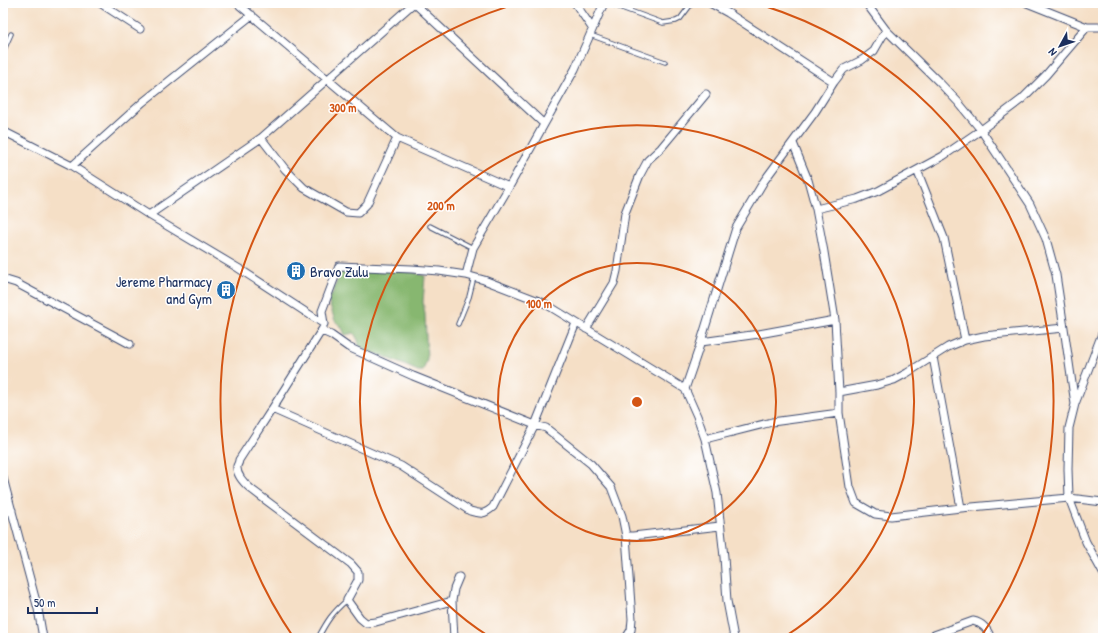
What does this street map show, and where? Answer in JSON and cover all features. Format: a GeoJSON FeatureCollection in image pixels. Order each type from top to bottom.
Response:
{"type":"FeatureCollection","features":[{"type":"Feature","properties":{"kind":"street"},"geometry":{"type":"LineString","coordinates":[[100,3],[140,29]]}},
{"type":"Feature","properties":{"kind":"street"},"geometry":{"type":"LineString","coordinates":[[237,3],[397,138],[509,187]]}},
{"type":"Feature","properties":{"kind":"street"},"geometry":{"type":"LineString","coordinates":[[148,215],[261,138],[414,3],[544,124]]}},
{"type":"Feature","properties":{"kind":"street"},"geometry":{"type":"LineString","coordinates":[[575,3],[591,32]]}},
{"type":"Feature","properties":{"kind":"street"},"geometry":{"type":"LineString","coordinates":[[466,275],[473,248],[575,69],[604,3]]}},
{"type":"Feature","properties":{"kind":"street"},"geometry":{"type":"LineString","coordinates":[[710,3],[728,13],[834,82]]}},
{"type":"Feature","properties":{"kind":"street"},"geometry":{"type":"LineString","coordinates":[[866,3],[886,30],[945,88],[981,130],[1030,204],[1046,239],[1056,276],[1075,404]]}},
{"type":"Feature","properties":{"kind":"street"},"geometry":{"type":"LineString","coordinates":[[1027,3],[1087,27],[1103,27]]}},
{"type":"Feature","properties":{"kind":"street"},"geometry":{"type":"LineString","coordinates":[[72,166],[143,102],[252,15]]}},
{"type":"Feature","properties":{"kind":"street"},"geometry":{"type":"LineString","coordinates":[[816,209],[857,199],[878,191],[943,156],[1022,99],[1046,76],[1087,27]]}},
{"type":"Feature","properties":{"kind":"street"},"geometry":{"type":"LineString","coordinates":[[685,389],[736,228],[764,181],[815,112],[834,82],[844,69],[862,60],[874,51],[886,30]]}},
{"type":"Feature","properties":{"kind":"street"},"geometry":{"type":"LineString","coordinates":[[586,329],[614,283],[625,213],[640,175],[648,160],[661,148],[706,94]]}},
{"type":"Feature","properties":{"kind":"street"},"geometry":{"type":"LineString","coordinates":[[3,131],[72,166],[148,215],[238,268],[324,324]]}},
{"type":"Feature","properties":{"kind":"street"},"geometry":{"type":"LineString","coordinates":[[261,138],[285,168],[304,188],[346,212],[358,213],[367,204],[397,138]]}},
{"type":"Feature","properties":{"kind":"street"},"geometry":{"type":"LineString","coordinates":[[793,143],[808,180],[816,209],[835,320],[840,413],[850,487],[856,503],[875,514],[891,516],[1069,498],[1103,502]]}},
{"type":"Feature","properties":{"kind":"street"},"geometry":{"type":"LineString","coordinates":[[917,170],[944,238],[965,340]]}},
{"type":"Feature","properties":{"kind":"street"},"geometry":{"type":"LineString","coordinates":[[452,601],[376,622],[366,623],[360,618],[347,600],[358,580],[358,572],[351,564],[251,489],[240,478],[237,468],[239,460],[322,331],[324,324],[322,311],[339,266],[439,271],[466,275],[484,280],[544,303],[685,389],[705,439],[717,493],[727,601],[734,638]]}},
{"type":"Feature","properties":{"kind":"street"},"geometry":{"type":"LineString","coordinates":[[3,279],[16,284],[130,344]]}},
{"type":"Feature","properties":{"kind":"street"},"geometry":{"type":"LineString","coordinates":[[701,342],[759,334],[835,320]]}},
{"type":"Feature","properties":{"kind":"street"},"geometry":{"type":"LineString","coordinates":[[272,409],[401,466],[470,512],[481,514],[488,512],[493,507],[535,425],[576,323]]}},
{"type":"Feature","properties":{"kind":"street"},"geometry":{"type":"LineString","coordinates":[[839,392],[877,385],[894,380],[907,374],[948,347],[965,340],[984,336],[1064,328]]}},
{"type":"Feature","properties":{"kind":"street"},"geometry":{"type":"LineString","coordinates":[[322,331],[331,335],[348,347],[413,376],[535,425],[546,428],[591,464],[611,487],[622,516],[626,536],[632,619],[631,630],[626,638]]}},
{"type":"Feature","properties":{"kind":"street"},"geometry":{"type":"LineString","coordinates":[[1103,331],[1075,404],[1069,428],[1068,469],[1069,498],[1086,542],[1103,573]]}},
{"type":"Feature","properties":{"kind":"street"},"geometry":{"type":"LineString","coordinates":[[932,357],[961,508]]}},
{"type":"Feature","properties":{"kind":"street"},"geometry":{"type":"LineString","coordinates":[[705,439],[772,422],[840,413]]}},
{"type":"Feature","properties":{"kind":"street"},"geometry":{"type":"LineString","coordinates":[[3,478],[38,609],[44,638]]}},
{"type":"Feature","properties":{"kind":"street"},"geometry":{"type":"LineString","coordinates":[[3,512],[12,510]]}},
{"type":"Feature","properties":{"kind":"street"},"geometry":{"type":"LineString","coordinates":[[626,536],[720,526]]}},
{"type":"Feature","properties":{"kind":"street"},"geometry":{"type":"LineString","coordinates":[[454,638],[452,601],[454,589],[459,577]]}},
{"type":"Feature","properties":{"kind":"street"},"geometry":{"type":"LineString","coordinates":[[934,635],[973,621],[979,622],[984,626],[991,638]]}},
{"type":"Feature","properties":{"kind":"lane"},"geometry":{"type":"LineString","coordinates":[[608,3],[663,23],[680,19],[692,3]]}},
{"type":"Feature","properties":{"kind":"lane"},"geometry":{"type":"LineString","coordinates":[[591,32],[665,62]]}},
{"type":"Feature","properties":{"kind":"lane"},"geometry":{"type":"LineString","coordinates":[[3,52],[11,34]]}},
{"type":"Feature","properties":{"kind":"lane"},"geometry":{"type":"LineString","coordinates":[[430,226],[473,248]]}},
{"type":"Feature","properties":{"kind":"lane"},"geometry":{"type":"LineString","coordinates":[[458,324],[469,297],[474,277]]}},
{"type":"Feature","properties":{"kind":"lane"},"geometry":{"type":"LineString","coordinates":[[318,638],[328,619],[347,600]]}},
{"type":"Feature","properties":{"kind":"green space"},"geometry":{"type":"Polygon","coordinates":[[[341,268],[355,271],[386,270],[412,272],[425,276],[423,302],[427,359],[423,371],[418,371],[386,357],[365,350],[359,346],[358,340],[354,333],[345,335],[342,328],[335,321],[328,300],[333,292],[341,268]]]}},
{"type":"Feature","properties":{"kind":"place","name":"Bravo Zulu"},"geometry":{"type":"Point","coordinates":[296,271]}},
{"type":"Feature","properties":{"kind":"place","name":"Jereme Pharmacy and Gym"},"geometry":{"type":"Point","coordinates":[226,290]}}]}
